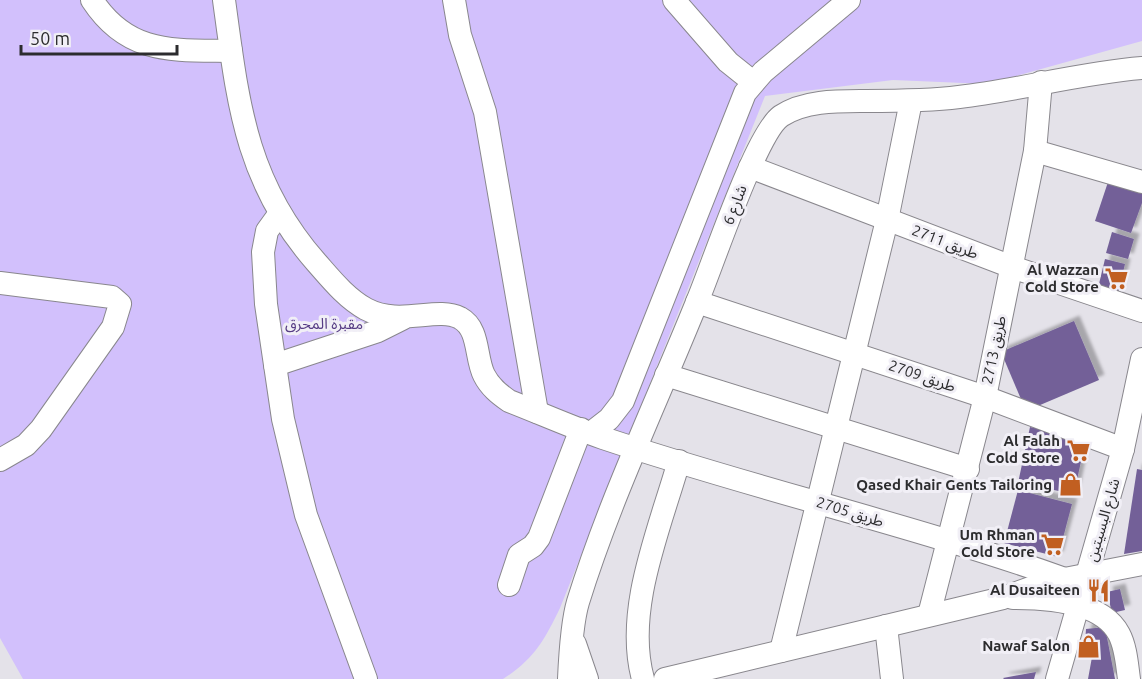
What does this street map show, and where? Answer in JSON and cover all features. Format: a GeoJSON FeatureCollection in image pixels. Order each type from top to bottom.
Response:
{"type":"FeatureCollection","features":[{"type":"Feature","properties":{"kind":"street"},"geometry":{"type":"LineString","coordinates":[[92,0],[117,28],[136,41],[151,47],[231,51]]}},
{"type":"Feature","properties":{"kind":"street"},"geometry":{"type":"LineString","coordinates":[[224,0],[240,114],[247,141],[256,167],[280,213],[309,254],[347,296],[373,312],[402,318]]}},
{"type":"Feature","properties":{"kind":"street"},"geometry":{"type":"LineString","coordinates":[[454,0],[460,35],[485,112],[537,412]]}},
{"type":"Feature","properties":{"kind":"street"},"geometry":{"type":"LineString","coordinates":[[674,0],[728,62],[753,82]]}},
{"type":"Feature","properties":{"kind":"street"},"geometry":{"type":"LineString","coordinates":[[509,585],[519,555],[533,546],[539,538],[586,431],[609,419],[623,401],[745,93],[753,82],[849,0]]}},
{"type":"Feature","properties":{"kind":"street","name":"شارع 6"},"geometry":{"type":"LineString","coordinates":[[569,679],[578,602],[636,447],[697,303],[750,167],[771,126],[790,111],[804,106],[843,101],[910,101],[960,97],[1137,66]]}},
{"type":"Feature","properties":{"kind":"street","name":"طريق 2713"},"geometry":{"type":"LineString","coordinates":[[929,615],[985,397],[1035,152],[1041,82]]}},
{"type":"Feature","properties":{"kind":"street"},"geometry":{"type":"LineString","coordinates":[[781,651],[887,220],[910,101]]}},
{"type":"Feature","properties":{"kind":"street"},"geometry":{"type":"LineString","coordinates":[[1035,152],[1142,182]]}},
{"type":"Feature","properties":{"kind":"street","name":"طريق 2711"},"geometry":{"type":"LineString","coordinates":[[750,167],[1012,267],[1142,311]]}},
{"type":"Feature","properties":{"kind":"street"},"geometry":{"type":"LineString","coordinates":[[280,213],[267,231],[262,252],[266,304],[283,419],[306,515],[366,679]]}},
{"type":"Feature","properties":{"kind":"street"},"geometry":{"type":"LineString","coordinates":[[0,283],[112,297],[120,304],[113,327],[41,429],[26,445],[0,460]]}},
{"type":"Feature","properties":{"kind":"street","name":"طريق 2709"},"geometry":{"type":"LineString","coordinates":[[697,303],[985,397],[1123,449]]}},
{"type":"Feature","properties":{"kind":"street","name":"طريق 2705"},"geometry":{"type":"LineString","coordinates":[[402,318],[450,315],[466,323],[472,329],[482,369],[490,385],[509,401],[586,431],[679,461],[1065,579]]}},
{"type":"Feature","properties":{"kind":"street"},"geometry":{"type":"LineString","coordinates":[[275,364],[378,331],[402,318]]}},
{"type":"Feature","properties":{"kind":"street","name":"شارع البسيتين"},"geometry":{"type":"LineString","coordinates":[[1058,679],[1123,449],[1136,418],[1142,358]]}},
{"type":"Feature","properties":{"kind":"street"},"geometry":{"type":"LineString","coordinates":[[666,375],[968,469]]}},
{"type":"Feature","properties":{"kind":"street"},"geometry":{"type":"LineString","coordinates":[[643,679],[637,649],[637,616],[679,461]]}},
{"type":"Feature","properties":{"kind":"street"},"geometry":{"type":"LineString","coordinates":[[665,679],[699,675],[781,651],[1003,598],[1023,589],[1088,573],[1142,564]]}},
{"type":"Feature","properties":{"kind":"street"},"geometry":{"type":"LineString","coordinates":[[1003,598],[1041,599],[1079,607],[1101,615],[1111,623],[1133,654],[1130,679]]}},
{"type":"Feature","properties":{"kind":"street"},"geometry":{"type":"LineString","coordinates":[[886,626],[892,679]]}},
{"type":"Feature","properties":{"kind":"street","name":"شارع 6"},"geometry":{"type":"LineString","coordinates":[[573,640],[587,679]]}},
{"type":"Feature","properties":{"kind":"green space","name":"مقبرة المحرق"},"geometry":{"type":"Polygon","coordinates":[[[0,0],[1142,0],[1142,41],[987,84],[893,80],[765,96],[560,608],[537,648],[523,664],[503,679],[23,679],[0,638],[0,0]]]}},
{"type":"Feature","properties":{"kind":"building"},"geometry":{"type":"Polygon","coordinates":[[[1109,179],[1142,191],[1142,203],[1131,233],[1095,221],[1109,179]]]}},
{"type":"Feature","properties":{"kind":"building"},"geometry":{"type":"Polygon","coordinates":[[[1112,232],[1134,239],[1128,259],[1106,253],[1112,232]]]}},
{"type":"Feature","properties":{"kind":"building"},"geometry":{"type":"Polygon","coordinates":[[[1105,259],[1125,264],[1118,293],[1098,288],[1105,259]]]}},
{"type":"Feature","properties":{"kind":"building"},"geometry":{"type":"Polygon","coordinates":[[[1074,321],[1099,380],[1026,411],[1001,352],[1074,321]]]}},
{"type":"Feature","properties":{"kind":"building"},"geometry":{"type":"Polygon","coordinates":[[[1030,427],[1086,438],[1074,494],[1018,483],[1030,427]]]}},
{"type":"Feature","properties":{"kind":"building"},"geometry":{"type":"Polygon","coordinates":[[[1137,469],[1142,470],[1142,551],[1124,554],[1137,469]]]}},
{"type":"Feature","properties":{"kind":"building"},"geometry":{"type":"Polygon","coordinates":[[[1018,490],[1072,504],[1058,557],[1004,543],[1018,490]]]}},
{"type":"Feature","properties":{"kind":"building"},"geometry":{"type":"Polygon","coordinates":[[[1120,589],[1125,610],[1112,613],[1107,592],[1120,589]]]}},
{"type":"Feature","properties":{"kind":"building"},"geometry":{"type":"Polygon","coordinates":[[[1105,627],[1115,679],[1088,679],[1094,646],[1085,644],[1086,629],[1105,627]]]}},
{"type":"Feature","properties":{"kind":"building"},"geometry":{"type":"Polygon","coordinates":[[[1036,672],[1034,679],[1003,678],[1036,672]]]}},
{"type":"Feature","properties":{"kind":"place","name":"Al Wazzan Cold Store"},"geometry":{"type":"Point","coordinates":[1117,279]}},
{"type":"Feature","properties":{"kind":"place","name":"Al Falah Cold Store"},"geometry":{"type":"Point","coordinates":[1078,450]}},
{"type":"Feature","properties":{"kind":"place","name":"Qased Khair Gents Tailoring"},"geometry":{"type":"Point","coordinates":[1070,485]}},
{"type":"Feature","properties":{"kind":"place","name":"Um Rhman Cold Store"},"geometry":{"type":"Point","coordinates":[1053,544]}},
{"type":"Feature","properties":{"kind":"place","name":"Al Dusaiteen"},"geometry":{"type":"Point","coordinates":[1098,590]}},
{"type":"Feature","properties":{"kind":"place","name":"Nawaf Salon"},"geometry":{"type":"Point","coordinates":[1088,646]}}]}
